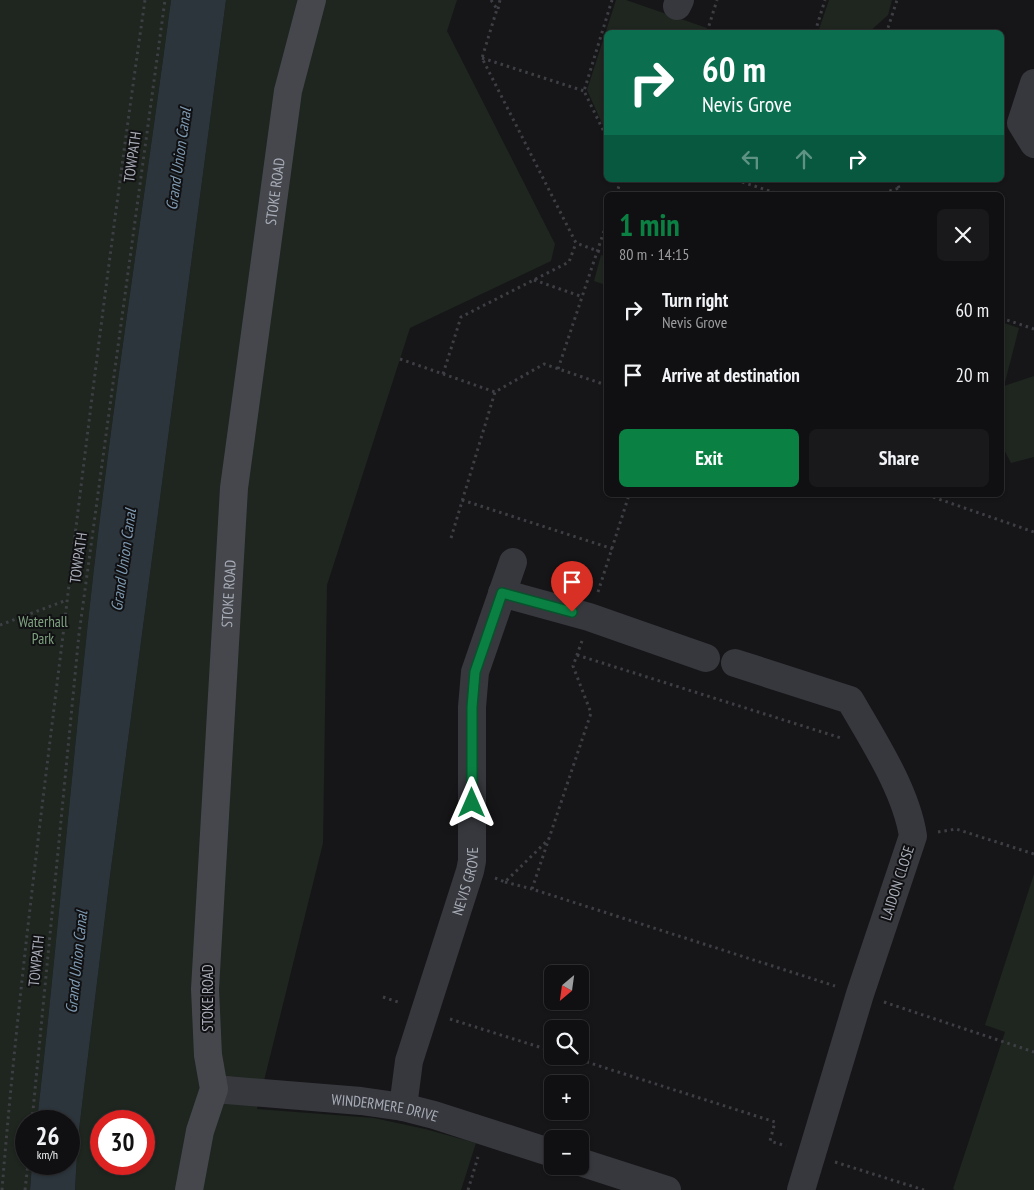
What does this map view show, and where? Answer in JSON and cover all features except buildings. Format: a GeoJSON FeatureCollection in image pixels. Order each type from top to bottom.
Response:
{"type":"FeatureCollection","features":[{"type":"Feature","properties":{"kind":"street","name":"STOKE ROAD"},"geometry":{"type":"LineString","coordinates":[[189,1190],[200,1131],[214,1089],[208,1055],[205,989],[234,488],[288,91],[312,0]]}},
{"type":"Feature","properties":{"kind":"street"},"geometry":{"type":"LineString","coordinates":[[1034,83],[1021,123],[1034,144]]}},
{"type":"Feature","properties":{"kind":"street","name":"NEVIS GROVE"},"geometry":{"type":"LineString","coordinates":[[403,1107],[409,1061],[470,871],[472,861],[472,707],[475,672],[513,562]]}},
{"type":"Feature","properties":{"kind":"street"},"geometry":{"type":"LineString","coordinates":[[502,593],[590,617],[706,658]]}},
{"type":"Feature","properties":{"kind":"street","name":"LAIDON CLOSE"},"geometry":{"type":"LineString","coordinates":[[735,663],[850,700],[879,750],[910,816],[913,836],[860,994],[801,1190]]}},
{"type":"Feature","properties":{"kind":"street","name":"WINDERMERE DRIVE"},"geometry":{"type":"LineString","coordinates":[[214,1089],[360,1101],[403,1107],[544,1150]]}},
{"type":"Feature","properties":{"kind":"street"},"geometry":{"type":"LineString","coordinates":[[589,1166],[624,1183],[667,1190]]}},
{"type":"Feature","properties":{"kind":"path"},"geometry":{"type":"LineString","coordinates":[[2,1190],[11,1084],[36,856],[112,226],[144,0]]}},
{"type":"Feature","properties":{"kind":"path","name":"TOWPATH"},"geometry":{"type":"LineString","coordinates":[[33,1110],[69,718],[80,620],[165,0]]}},
{"type":"Feature","properties":{"kind":"path"},"geometry":{"type":"LineString","coordinates":[[491,0],[497,10]]}},
{"type":"Feature","properties":{"kind":"path"},"geometry":{"type":"LineString","coordinates":[[500,0],[482,58],[576,243],[604,253]]}},
{"type":"Feature","properties":{"kind":"path"},"geometry":{"type":"LineString","coordinates":[[604,132],[584,91],[612,0]]}},
{"type":"Feature","properties":{"kind":"path"},"geometry":{"type":"LineString","coordinates":[[708,30],[717,0]]}},
{"type":"Feature","properties":{"kind":"path"},"geometry":{"type":"LineString","coordinates":[[816,30],[825,0]]}},
{"type":"Feature","properties":{"kind":"path"},"geometry":{"type":"LineString","coordinates":[[887,30],[897,0]]}},
{"type":"Feature","properties":{"kind":"path"},"geometry":{"type":"LineString","coordinates":[[482,58],[584,91]]}},
{"type":"Feature","properties":{"kind":"path"},"geometry":{"type":"LineString","coordinates":[[742,182],[773,192]]}},
{"type":"Feature","properties":{"kind":"path"},"geometry":{"type":"LineString","coordinates":[[896,182],[901,192]]}},
{"type":"Feature","properties":{"kind":"path"},"geometry":{"type":"LineString","coordinates":[[886,192],[899,188]]}},
{"type":"Feature","properties":{"kind":"path"},"geometry":{"type":"LineString","coordinates":[[558,369],[604,232]]}},
{"type":"Feature","properties":{"kind":"path"},"geometry":{"type":"LineString","coordinates":[[443,374],[461,317],[569,262],[576,243]]}},
{"type":"Feature","properties":{"kind":"path"},"geometry":{"type":"LineString","coordinates":[[534,279],[583,297]]}},
{"type":"Feature","properties":{"kind":"path"},"geometry":{"type":"LineString","coordinates":[[1004,319],[1034,329]]}},
{"type":"Feature","properties":{"kind":"path"},"geometry":{"type":"LineString","coordinates":[[400,359],[495,392]]}},
{"type":"Feature","properties":{"kind":"path"},"geometry":{"type":"LineString","coordinates":[[451,538],[495,392],[544,364],[604,384]]}},
{"type":"Feature","properties":{"kind":"path"},"geometry":{"type":"LineString","coordinates":[[532,889],[591,713],[573,666],[613,549],[628,497]]}},
{"type":"Feature","properties":{"kind":"path"},"geometry":{"type":"LineString","coordinates":[[933,497],[1034,532]]}},
{"type":"Feature","properties":{"kind":"path"},"geometry":{"type":"LineString","coordinates":[[462,500],[613,549]]}},
{"type":"Feature","properties":{"kind":"path"},"geometry":{"type":"LineString","coordinates":[[0,625],[67,600]]}},
{"type":"Feature","properties":{"kind":"path"},"geometry":{"type":"LineString","coordinates":[[577,655],[879,750]]}},
{"type":"Feature","properties":{"kind":"path"},"geometry":{"type":"LineString","coordinates":[[913,836],[956,830],[1034,854]]}},
{"type":"Feature","properties":{"kind":"path"},"geometry":{"type":"LineString","coordinates":[[505,882],[548,841]]}},
{"type":"Feature","properties":{"kind":"path"},"geometry":{"type":"LineString","coordinates":[[470,871],[860,994],[1034,1052]]}},
{"type":"Feature","properties":{"kind":"path"},"geometry":{"type":"LineString","coordinates":[[383,997],[544,1048]]}},
{"type":"Feature","properties":{"kind":"path"},"geometry":{"type":"LineString","coordinates":[[589,1063],[775,1122],[770,1142],[924,1190]]}},
{"type":"Feature","properties":{"kind":"path"},"geometry":{"type":"LineString","coordinates":[[468,1190],[486,1132]]}},
{"type":"Feature","properties":{"kind":"path"},"geometry":{"type":"LineString","coordinates":[[25,1190],[27,1175]]}},
{"type":"Feature","properties":{"kind":"green space","name":"Waterhall Park"},"geometry":{"type":"Polygon","coordinates":[[[0,0],[171,0],[94,568],[38,1110],[15,1110],[15,1175],[31,1175],[30,1190],[0,1190],[0,0]]]}},
{"type":"Feature","properties":{"kind":"green space"},"geometry":{"type":"Polygon","coordinates":[[[226,0],[457,0],[447,31],[555,244],[551,261],[410,328],[327,585],[323,843],[257,1109],[374,1118],[476,1143],[461,1190],[75,1190],[76,1175],[80,1175],[80,1122],[110,876],[226,0]]]}},
{"type":"Feature","properties":{"kind":"green space"},"geometry":{"type":"Polygon","coordinates":[[[616,0],[626,0],[707,28],[706,30],[606,30],[616,0]]]}},
{"type":"Feature","properties":{"kind":"green space"},"geometry":{"type":"Polygon","coordinates":[[[829,0],[892,0],[888,15],[871,30],[819,30],[829,0]]]}},
{"type":"Feature","properties":{"kind":"green space"},"geometry":{"type":"Polygon","coordinates":[[[604,37],[604,128],[587,90],[604,37]]]}},
{"type":"Feature","properties":{"kind":"green space"},"geometry":{"type":"Polygon","coordinates":[[[601,255],[604,256],[604,284],[594,281],[601,255]]]}},
{"type":"Feature","properties":{"kind":"green space"},"geometry":{"type":"Polygon","coordinates":[[[1004,323],[1019,328],[1004,386],[1004,323]]]}},
{"type":"Feature","properties":{"kind":"green space"},"geometry":{"type":"Polygon","coordinates":[[[1034,376],[1034,457],[1011,463],[1004,450],[1004,386],[1034,376]]]}},
{"type":"Feature","properties":{"kind":"green space"},"geometry":{"type":"Polygon","coordinates":[[[1034,874],[1034,1190],[955,1190],[953,1189],[1005,1032],[985,1025],[1034,874]]]}},
{"type":"Feature","properties":{"kind":"water","name":"Grand Union Canal"},"geometry":{"type":"Polygon","coordinates":[[[171,0],[226,0],[110,876],[80,1122],[80,1110],[38,1110],[79,706],[112,426],[171,0]]]}},
{"type":"Feature","properties":{"kind":"water"},"geometry":{"type":"Polygon","coordinates":[[[31,1175],[76,1175],[75,1190],[30,1190],[31,1175]]]}},
{"type":"Feature","properties":{"kind":"route"},"geometry":{"type":"LineString","coordinates":[[472,803],[472,707],[475,672],[502,593],[572,612]]}}]}
